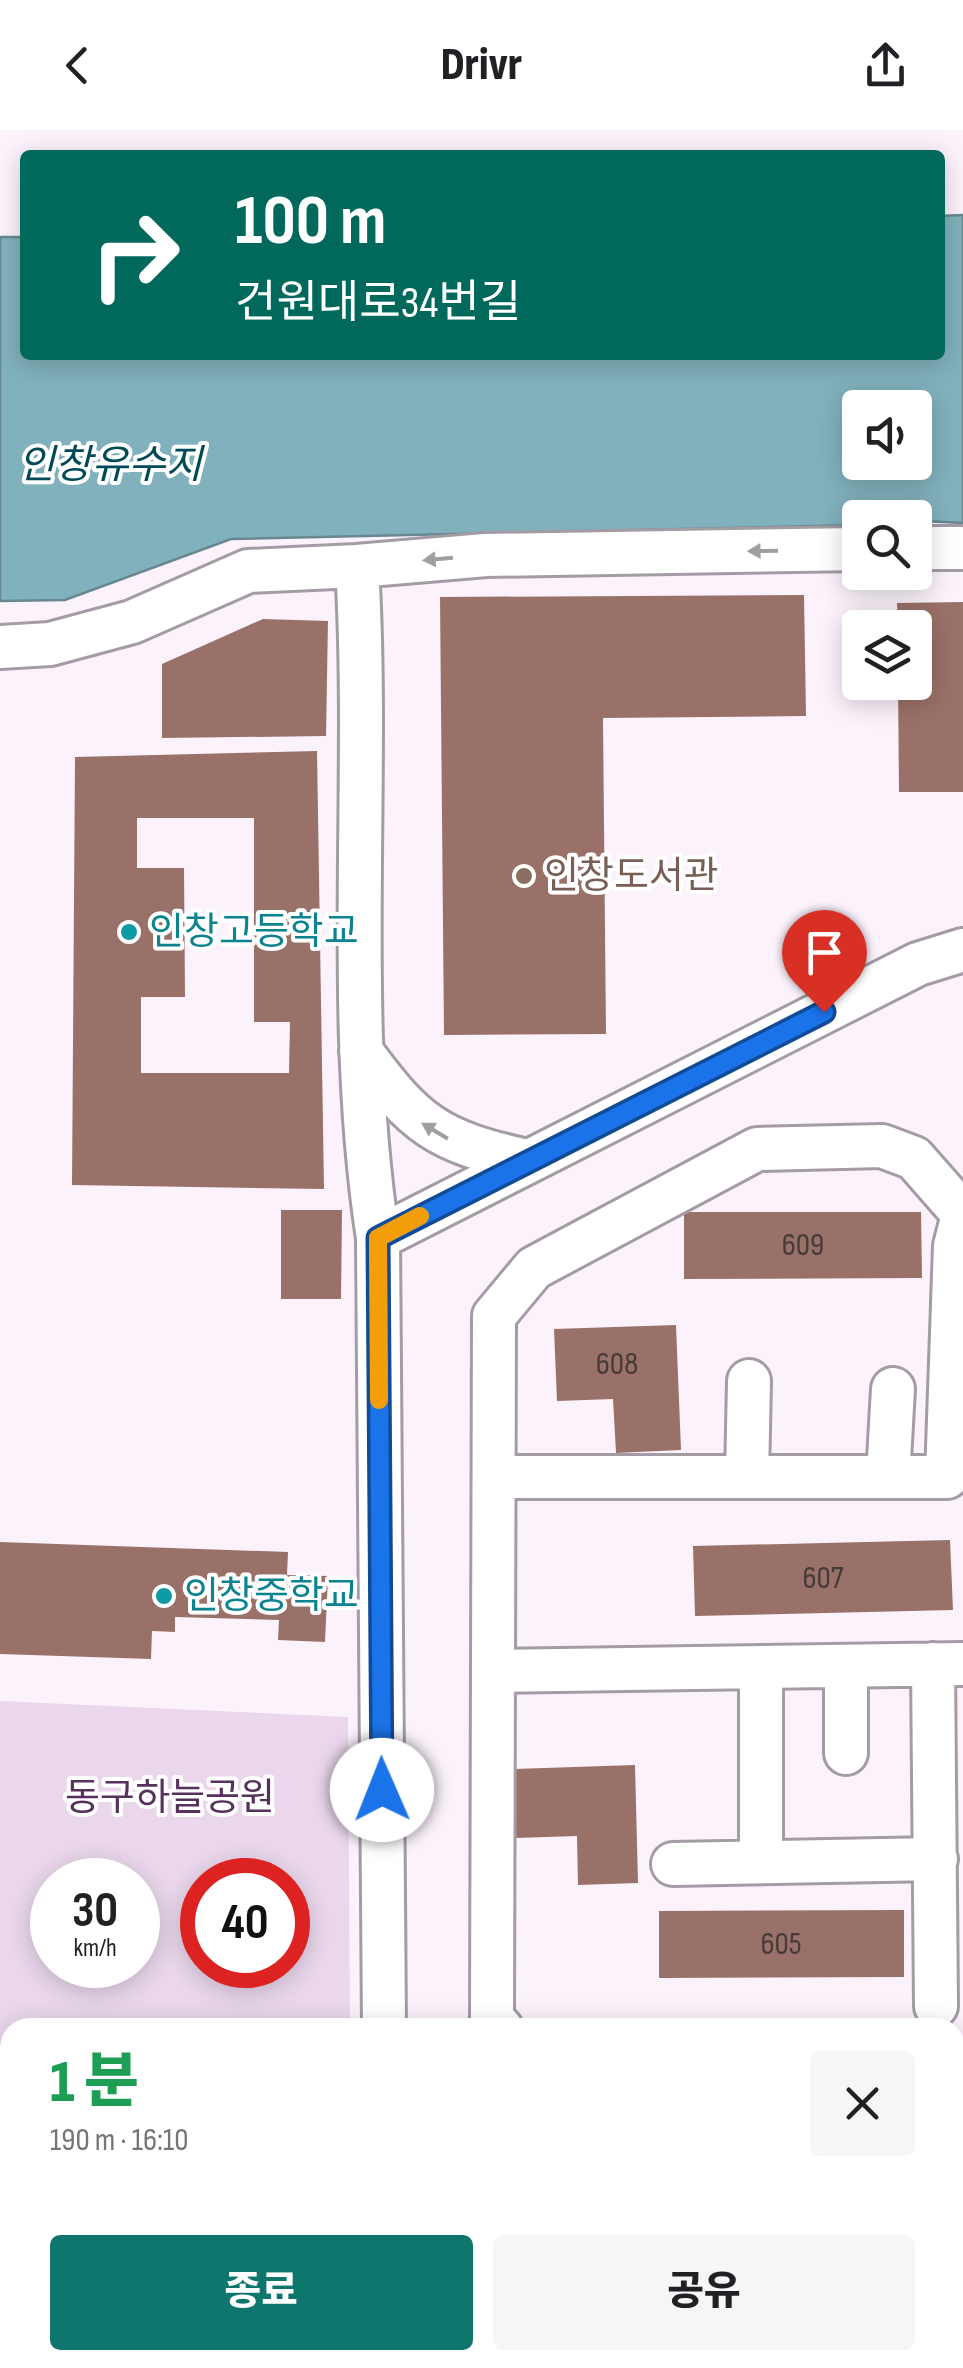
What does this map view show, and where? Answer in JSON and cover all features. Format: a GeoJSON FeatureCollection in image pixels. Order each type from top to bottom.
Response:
{"type":"FeatureCollection","features":[{"type":"Feature","properties":{"kind":"street"},"geometry":{"type":"LineString","coordinates":[[932,548],[963,548]]}},
{"type":"Feature","properties":{"kind":"street"},"geometry":{"type":"LineString","coordinates":[[0,646],[50,644],[132,622],[248,572],[486,554],[842,549]]}},
{"type":"Feature","properties":{"kind":"street"},"geometry":{"type":"LineString","coordinates":[[356,566],[361,639],[361,1051],[367,1165],[378,1238],[384,2018]]}},
{"type":"Feature","properties":{"kind":"street"},"geometry":{"type":"LineString","coordinates":[[378,1238],[918,964],[963,950]]}},
{"type":"Feature","properties":{"kind":"street"},"geometry":{"type":"LineString","coordinates":[[361,1051],[420,1122],[461,1144],[526,1161]]}},
{"type":"Feature","properties":{"kind":"street"},"geometry":{"type":"LineString","coordinates":[[492,2018],[494,1316],[534,1268],[757,1150],[882,1146],[914,1158],[963,1215],[955,1246],[947,1477],[494,1477]]}},
{"type":"Feature","properties":{"kind":"street"},"geometry":{"type":"LineString","coordinates":[[747,1477],[749,1381]]}},
{"type":"Feature","properties":{"kind":"street"},"geometry":{"type":"LineString","coordinates":[[888,1477],[892,1389]]}},
{"type":"Feature","properties":{"kind":"street"},"geometry":{"type":"LineString","coordinates":[[494,1671],[948,1664],[936,1859],[938,2013]]}},
{"type":"Feature","properties":{"kind":"street"},"geometry":{"type":"LineString","coordinates":[[846,1666],[846,1753]]}},
{"type":"Feature","properties":{"kind":"street"},"geometry":{"type":"LineString","coordinates":[[761,1667],[761,1861]]}},
{"type":"Feature","properties":{"kind":"street"},"geometry":{"type":"LineString","coordinates":[[673,1864],[936,1859]]}},
{"type":"Feature","properties":{"kind":"green space","name":"동구하늘공원"},"geometry":{"type":"Polygon","coordinates":[[[0,1701],[348,1717],[350,2018],[0,2018],[0,1701]]]}},
{"type":"Feature","properties":{"kind":"water","name":"인창유수지"},"geometry":{"type":"Polygon","coordinates":[[[963,215],[963,523],[932,521],[932,500],[842,500],[842,525],[231,539],[65,600],[0,601],[0,237],[20,237],[20,360],[945,360],[945,216],[963,215]]]}},
{"type":"Feature","properties":{"kind":"building","name":"인창도서관"},"geometry":{"type":"Polygon","coordinates":[[[804,595],[806,716],[603,718],[606,1034],[444,1035],[440,597],[804,595]]]}},
{"type":"Feature","properties":{"kind":"building"},"geometry":{"type":"Polygon","coordinates":[[[963,602],[963,792],[899,792],[898,700],[932,700],[932,610],[897,610],[897,603],[963,602]]]}},
{"type":"Feature","properties":{"kind":"building"},"geometry":{"type":"Polygon","coordinates":[[[263,619],[328,621],[326,736],[162,738],[162,664],[263,619]]]}},
{"type":"Feature","properties":{"kind":"building","name":"인창고등학교"},"geometry":{"type":"Polygon","coordinates":[[[317,751],[324,1189],[72,1185],[75,757],[317,751]],[[137,818],[137,868],[184,868],[185,997],[141,997],[141,1073],[289,1073],[290,1022],[254,1022],[254,818],[137,818]]]}},
{"type":"Feature","properties":{"kind":"building"},"geometry":{"type":"Polygon","coordinates":[[[281,1210],[342,1210],[341,1299],[281,1299],[281,1210]]]}},
{"type":"Feature","properties":{"kind":"building"},"geometry":{"type":"Polygon","coordinates":[[[684,1212],[921,1212],[922,1278],[684,1279],[684,1212]]]}},
{"type":"Feature","properties":{"kind":"building"},"geometry":{"type":"Polygon","coordinates":[[[676,1325],[681,1450],[616,1453],[613,1399],[557,1401],[554,1329],[676,1325]]]}},
{"type":"Feature","properties":{"kind":"building"},"geometry":{"type":"Polygon","coordinates":[[[950,1540],[953,1610],[695,1616],[693,1546],[950,1540]]]}},
{"type":"Feature","properties":{"kind":"building","name":"인창중학교"},"geometry":{"type":"Polygon","coordinates":[[[0,1542],[288,1552],[287,1575],[328,1576],[325,1642],[278,1640],[279,1620],[175,1617],[175,1632],[152,1631],[151,1659],[0,1654],[0,1542]]]}},
{"type":"Feature","properties":{"kind":"building"},"geometry":{"type":"Polygon","coordinates":[[[635,1765],[638,1883],[578,1885],[577,1836],[516,1838],[514,1769],[635,1765]]]}},
{"type":"Feature","properties":{"kind":"building"},"geometry":{"type":"Polygon","coordinates":[[[904,1910],[904,1977],[659,1978],[659,1911],[904,1910]]]}},
{"type":"Feature","properties":{"kind":"slow traffic"},"geometry":{"type":"LineString","coordinates":[[379,1400],[378,1238],[420,1216]]}},
{"type":"Feature","properties":{"kind":"place","name":"인창도서관"},"geometry":{"type":"Point","coordinates":[524,876]}},
{"type":"Feature","properties":{"kind":"place","name":"인창고등학교"},"geometry":{"type":"Point","coordinates":[129,932]}},
{"type":"Feature","properties":{"kind":"place","name":"인창중학교"},"geometry":{"type":"Point","coordinates":[164,1596]}},
{"type":"Feature","properties":{"kind":"route"},"geometry":{"type":"LineString","coordinates":[[382,1790],[378,1238],[824,1012]]}}]}
